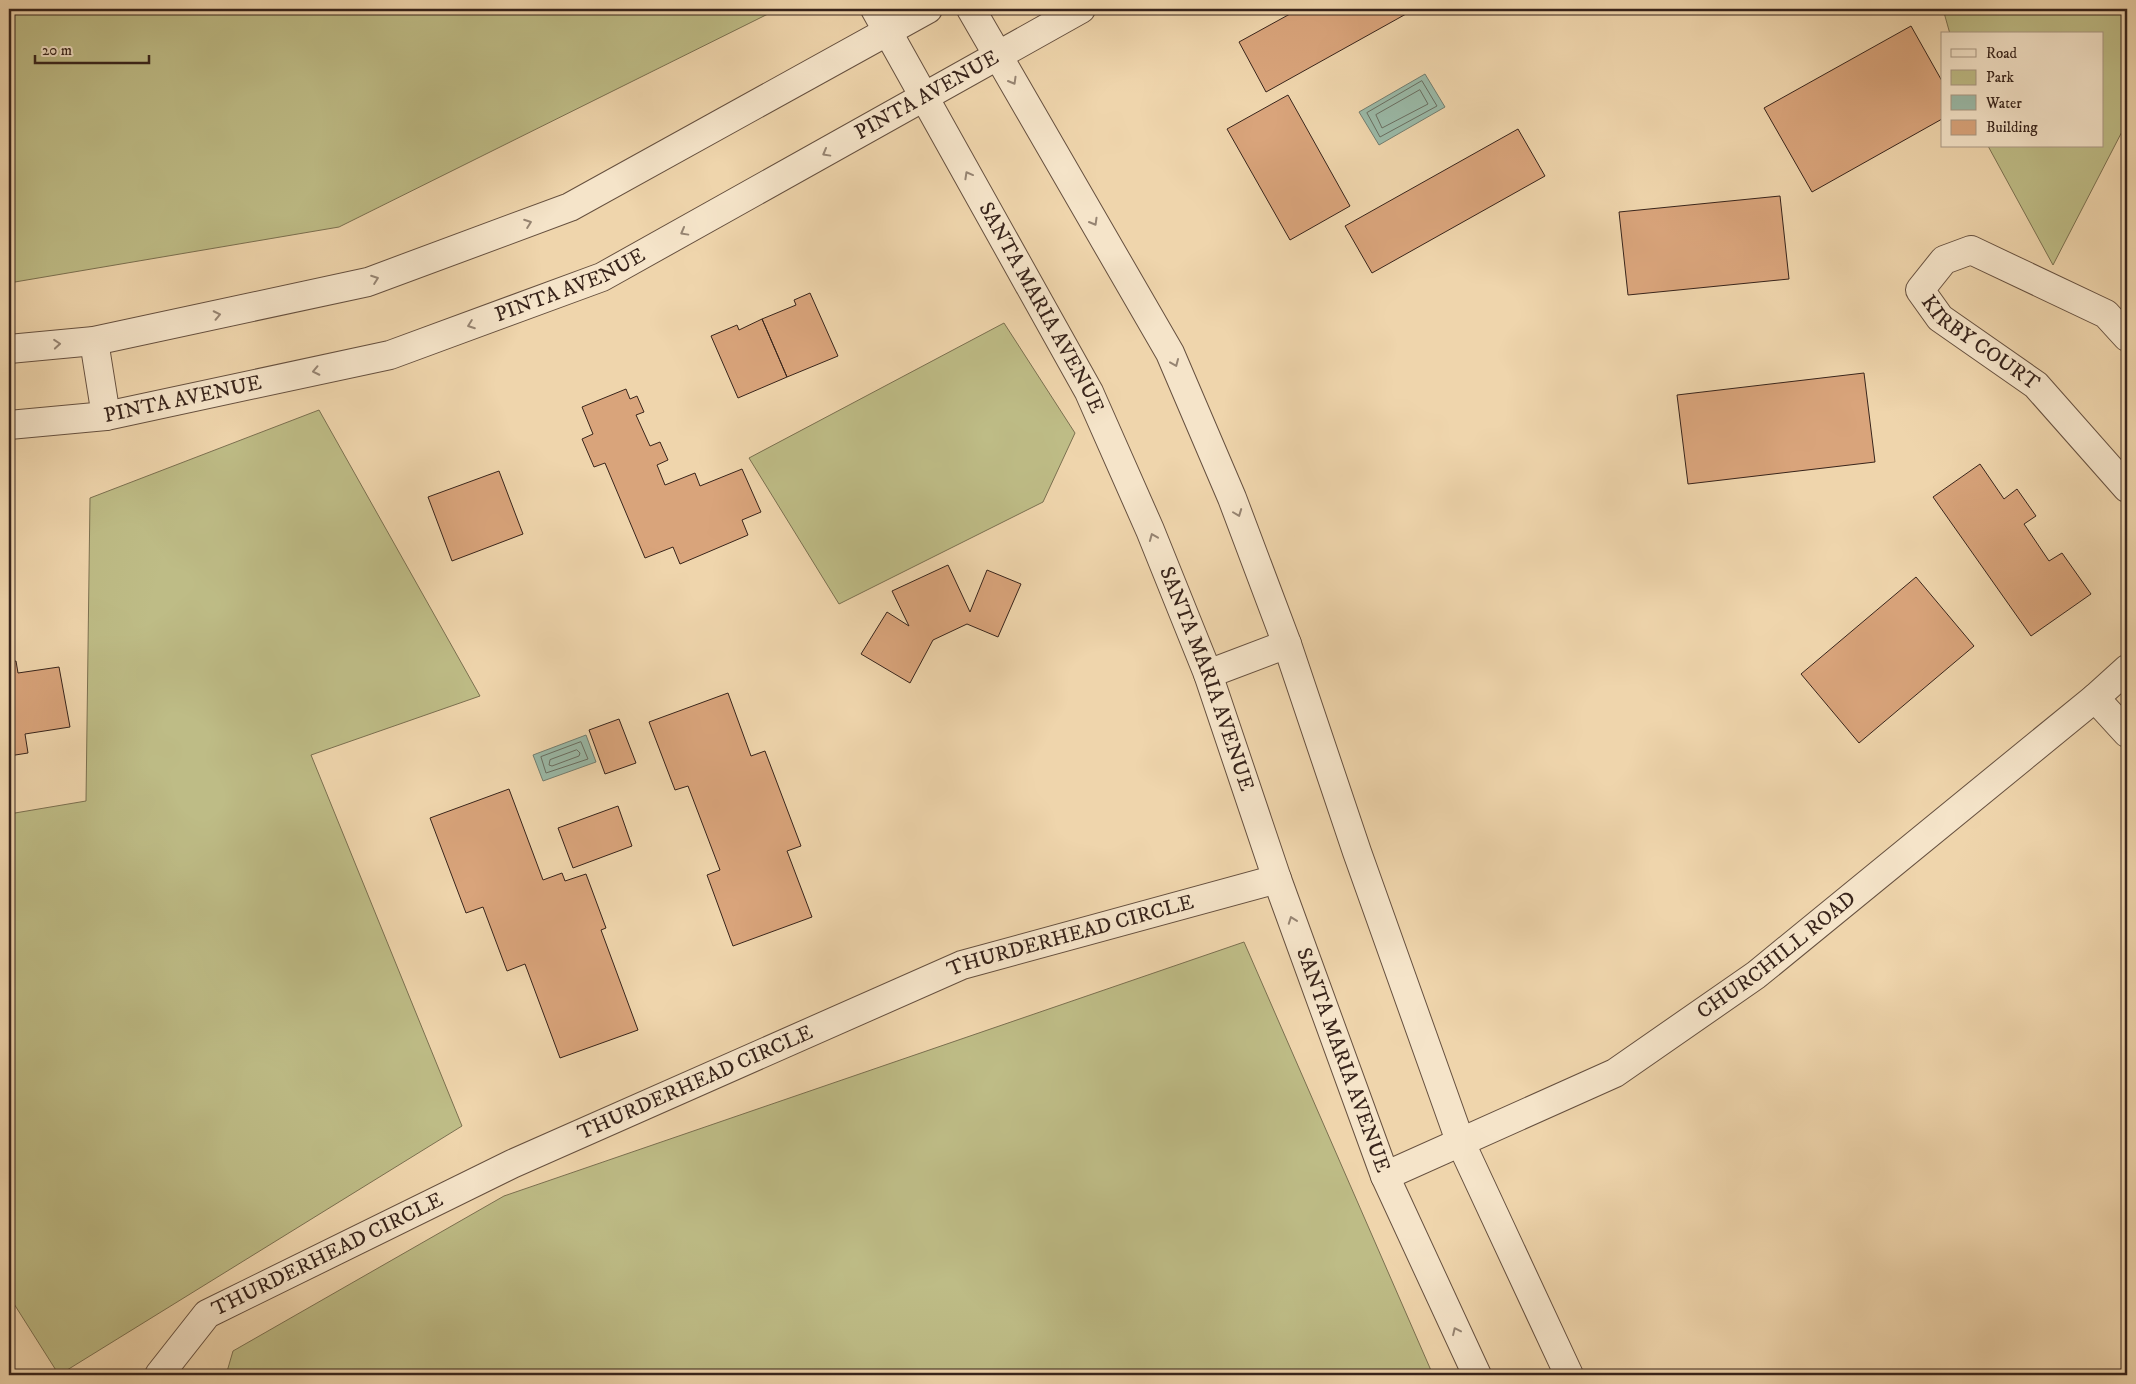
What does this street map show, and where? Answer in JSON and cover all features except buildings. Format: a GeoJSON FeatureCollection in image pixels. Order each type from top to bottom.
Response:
{"type":"FeatureCollection","features":[{"type":"Feature","properties":{"kind":"street"},"geometry":{"type":"LineString","coordinates":[[9,349],[94,341],[368,282],[570,207],[881,20],[928,9]]}},
{"type":"Feature","properties":{"kind":"street"},"geometry":{"type":"LineString","coordinates":[[971,9],[1170,353],[1232,498],[1287,644],[1357,852],[1460,1141],[1569,1375]]}},
{"type":"Feature","properties":{"kind":"street","name":"PINTA AVENUE"},"geometry":{"type":"LineString","coordinates":[[9,425],[106,416],[390,355],[602,277],[1082,9]]}},
{"type":"Feature","properties":{"kind":"street","name":"SANTA MARIA AVENUE"},"geometry":{"type":"LineString","coordinates":[[881,20],[1089,392],[1150,530],[1208,674],[1277,879],[1385,1176],[1477,1375]]}},
{"type":"Feature","properties":{"kind":"street","name":"KIRBY COURT"},"geometry":{"type":"LineString","coordinates":[[2127,337],[2106,314],[1971,250],[1944,260],[1920,290],[1940,318],[2036,385],[2127,488]]}},
{"type":"Feature","properties":{"kind":"street"},"geometry":{"type":"LineString","coordinates":[[94,341],[106,416]]}},
{"type":"Feature","properties":{"kind":"street"},"geometry":{"type":"LineString","coordinates":[[1208,674],[1287,644]]}},
{"type":"Feature","properties":{"kind":"street","name":"CHURCHILL ROAD"},"geometry":{"type":"LineString","coordinates":[[1385,1176],[1616,1073],[1756,975],[2095,698],[2127,669]]}},
{"type":"Feature","properties":{"kind":"street"},"geometry":{"type":"LineString","coordinates":[[2095,698],[2127,733]]}},
{"type":"Feature","properties":{"kind":"street","name":"THURDERHEAD CIRCLE"},"geometry":{"type":"LineString","coordinates":[[159,1375],[207,1314],[557,1144],[962,965],[1277,879]]}},
{"type":"Feature","properties":{"kind":"green space"},"geometry":{"type":"Polygon","coordinates":[[[9,9],[778,9],[339,227],[9,283],[9,9]]]}},
{"type":"Feature","properties":{"kind":"green space"},"geometry":{"type":"Polygon","coordinates":[[[1943,9],[2127,9],[2127,122],[2053,265],[1989,148],[2104,148],[2104,32],[1949,32],[1943,9]]]}},
{"type":"Feature","properties":{"kind":"green space"},"geometry":{"type":"Polygon","coordinates":[[[1004,323],[1075,433],[1043,502],[839,604],[749,458],[1004,323]]]}},
{"type":"Feature","properties":{"kind":"green space"},"geometry":{"type":"Polygon","coordinates":[[[319,410],[480,696],[311,755],[462,1126],[59,1375],[9,1296],[9,814],[86,801],[90,498],[319,410]]]}},
{"type":"Feature","properties":{"kind":"green space"},"geometry":{"type":"Polygon","coordinates":[[[1244,942],[1433,1375],[226,1375],[233,1351],[504,1196],[1244,942]]]}},
{"type":"Feature","properties":{"kind":"water"},"geometry":{"type":"Polygon","coordinates":[[[1425,74],[1445,107],[1379,145],[1359,112],[1425,74]]]}},
{"type":"Feature","properties":{"kind":"water"},"geometry":{"type":"Polygon","coordinates":[[[586,735],[596,762],[543,781],[533,755],[586,735]]]}}]}
